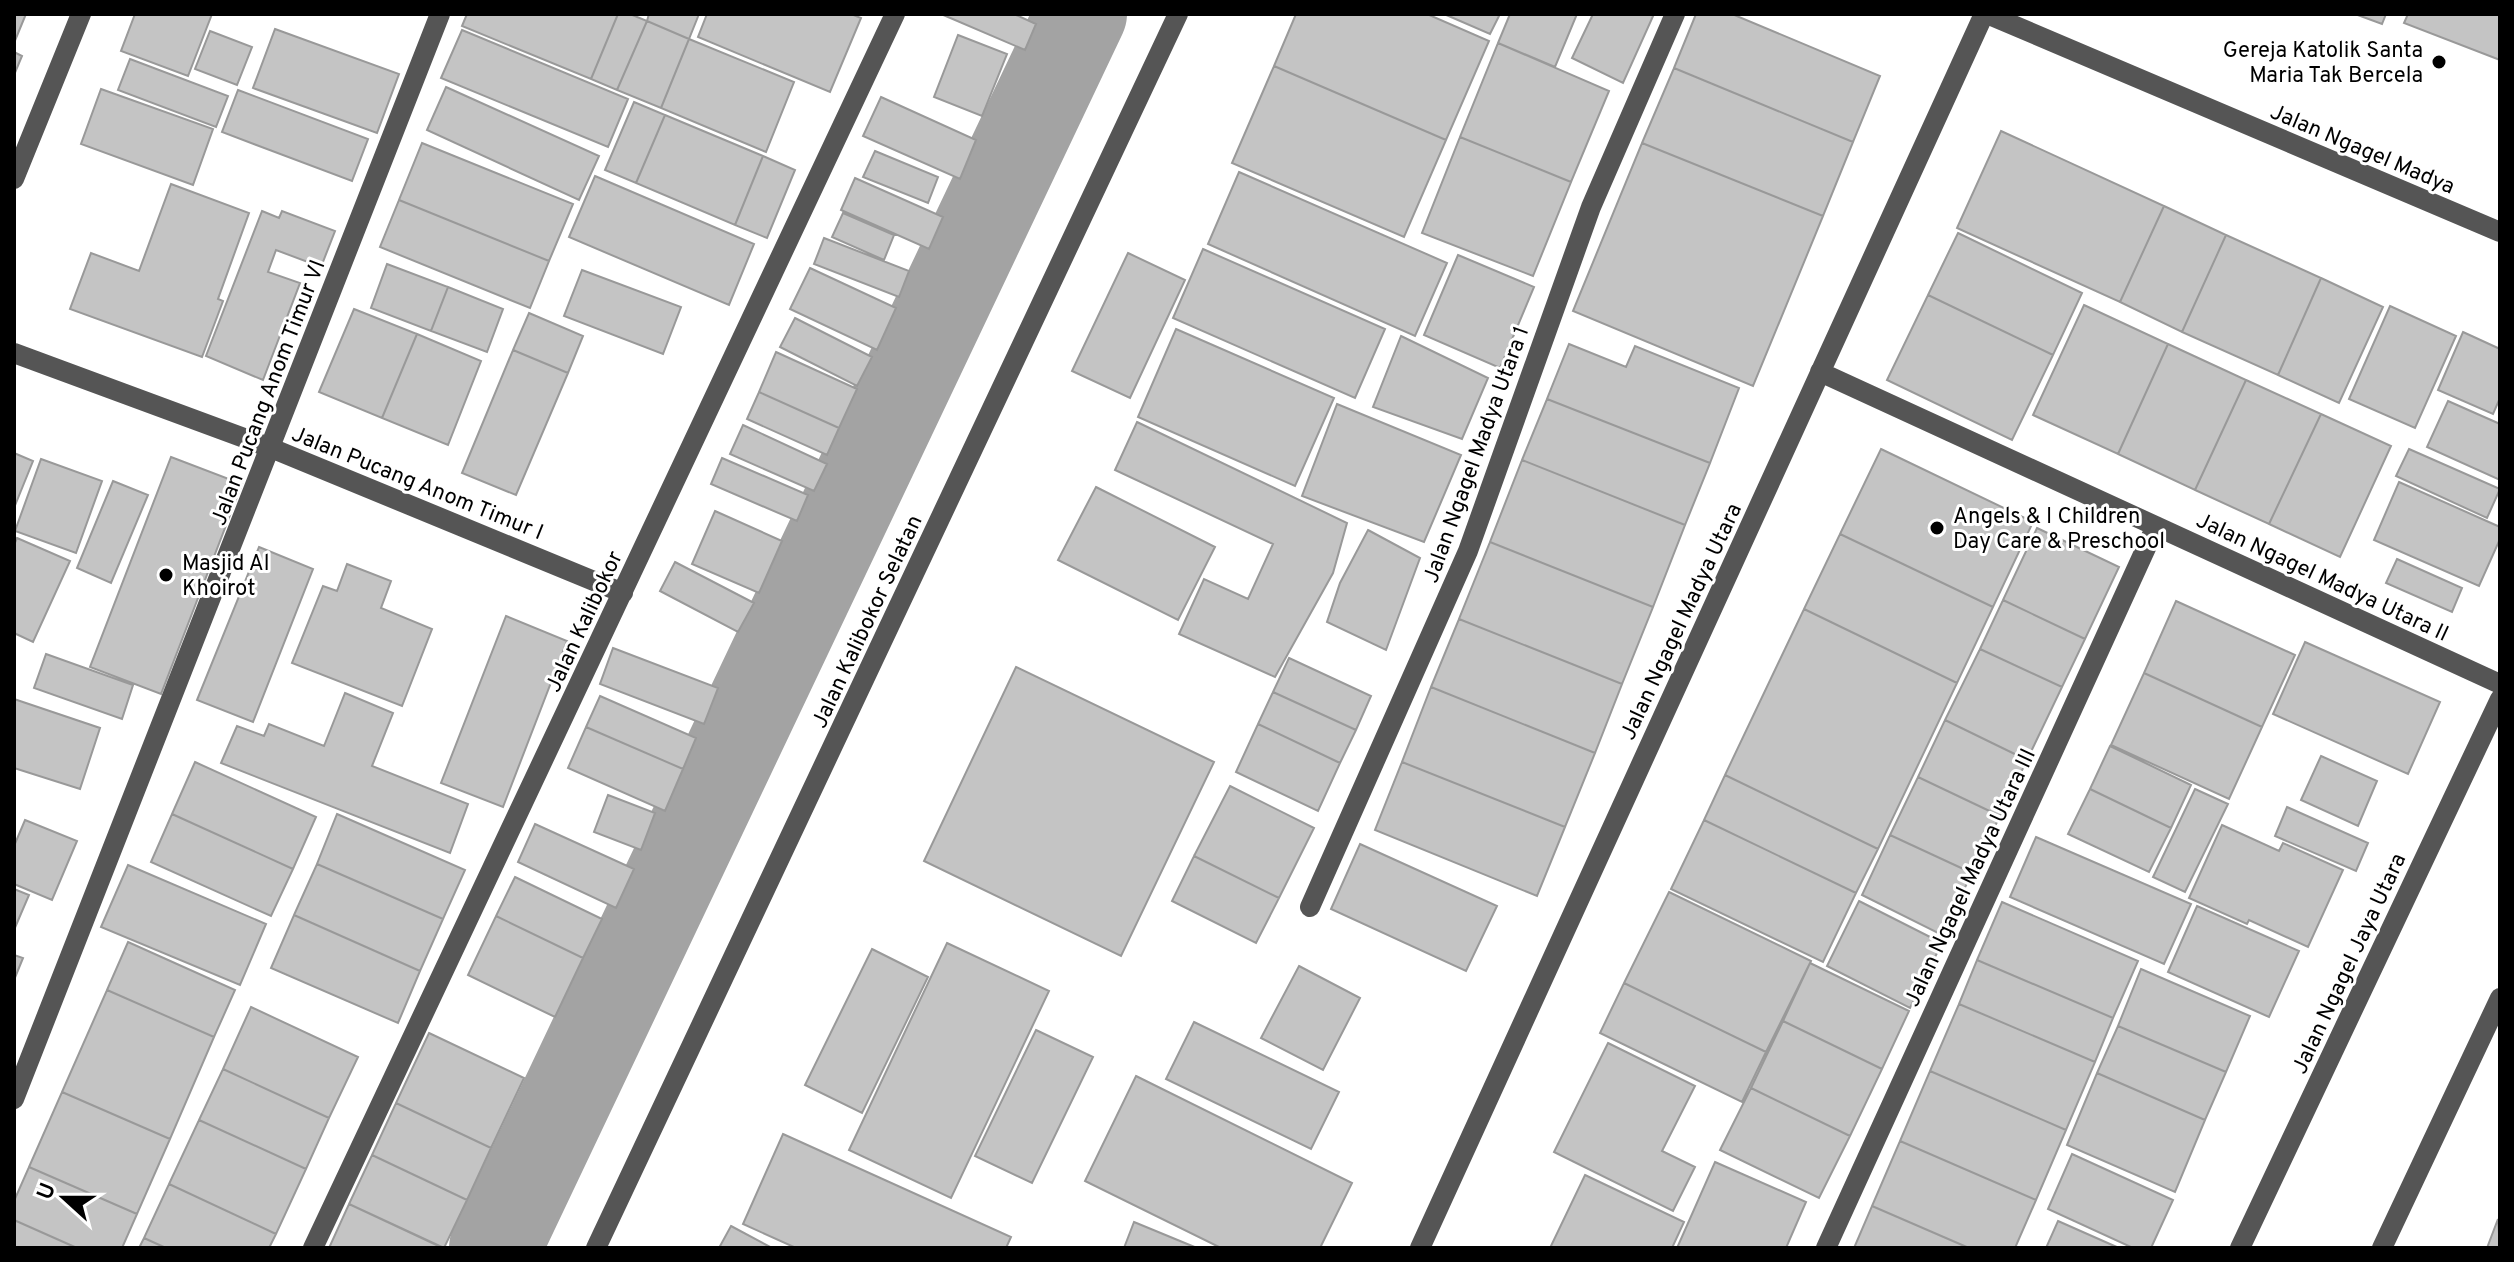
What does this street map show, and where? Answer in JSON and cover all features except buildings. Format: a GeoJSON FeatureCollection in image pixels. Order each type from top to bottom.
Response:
{"type":"FeatureCollection","features":[{"type":"Feature","properties":{"kind":"street"},"geometry":{"type":"LineString","coordinates":[[14,179],[81,14]]}},
{"type":"Feature","properties":{"kind":"street","name":"Jalan Pucang Anom Timur VI"},"geometry":{"type":"LineString","coordinates":[[14,1099],[440,14]]}},
{"type":"Feature","properties":{"kind":"street","name":"Jalan Kalibokor"},"geometry":{"type":"LineString","coordinates":[[313,1248],[895,14]]}},
{"type":"Feature","properties":{"kind":"street","name":"Jalan Kalibokor Selatan"},"geometry":{"type":"LineString","coordinates":[[596,1248],[1178,14]]}},
{"type":"Feature","properties":{"kind":"street","name":"Jalan Ngagel Madya Utara 1"},"geometry":{"type":"LineString","coordinates":[[1310,907],[1468,551],[1591,207],[1675,14]]}},
{"type":"Feature","properties":{"kind":"street","name":"Jalan Ngagel Madya"},"geometry":{"type":"LineString","coordinates":[[1986,14],[2500,232]]}},
{"type":"Feature","properties":{"kind":"street","name":"Jalan Ngagel Madya Utara"},"geometry":{"type":"LineString","coordinates":[[1420,1248],[1986,14]]}},
{"type":"Feature","properties":{"kind":"street","name":"Jalan Pucang Anom Timur I"},"geometry":{"type":"LineString","coordinates":[[14,353],[271,448],[623,593]]}},
{"type":"Feature","properties":{"kind":"street","name":"Jalan Ngagel Madya Utara II"},"geometry":{"type":"LineString","coordinates":[[1820,372],[2500,684]]}},
{"type":"Feature","properties":{"kind":"street","name":"Jalan Ngagel Madya Utara III"},"geometry":{"type":"LineString","coordinates":[[1826,1248],[2156,526]]}},
{"type":"Feature","properties":{"kind":"street","name":"Jalan Ngagel Jaya Utara"},"geometry":{"type":"LineString","coordinates":[[2240,1248],[2500,699]]}},
{"type":"Feature","properties":{"kind":"street"},"geometry":{"type":"LineString","coordinates":[[2382,1248],[2500,998]]}},
{"type":"Feature","properties":{"kind":"waterway"},"geometry":{"type":"LineString","coordinates":[[495,1248],[1081,14]]}},
{"type":"Feature","properties":{"kind":"place","name":"Gereja Katolik Santa Maria Tak Bercela"},"geometry":{"type":"Point","coordinates":[2439,62]}},
{"type":"Feature","properties":{"kind":"place","name":"Angels & I Children Day Care & Preschool"},"geometry":{"type":"Point","coordinates":[1937,528]}},
{"type":"Feature","properties":{"kind":"place","name":"Masjid Al Khoirot"},"geometry":{"type":"Point","coordinates":[166,575]}}]}
